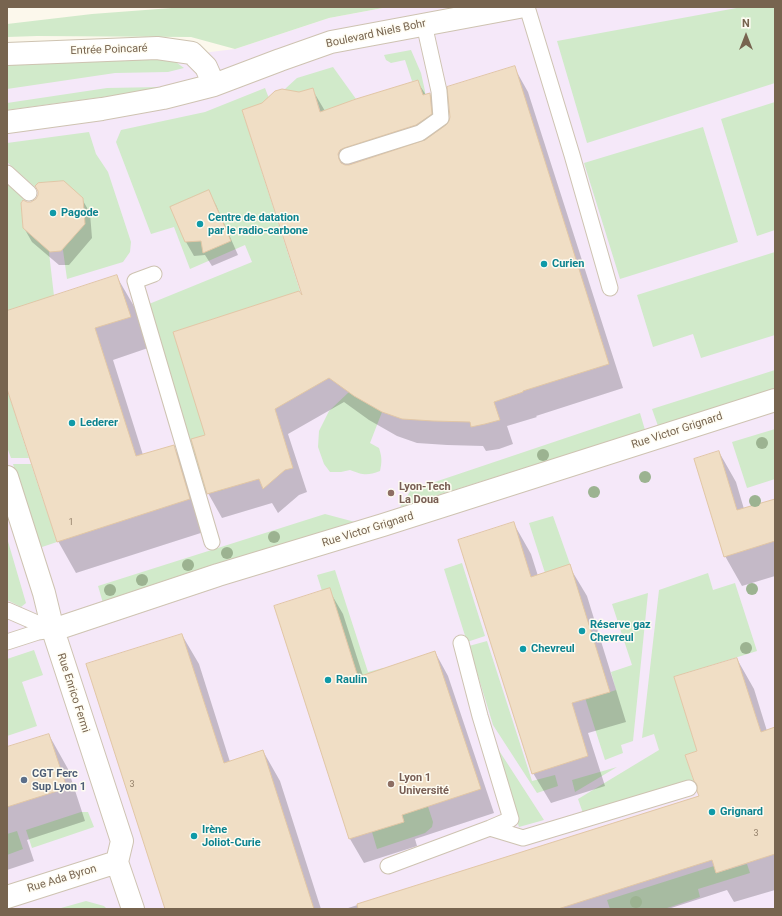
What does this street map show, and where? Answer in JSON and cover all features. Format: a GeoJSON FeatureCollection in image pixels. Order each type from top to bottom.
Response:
{"type":"FeatureCollection","features":[{"type":"Feature","properties":{"kind":"street","name":"Boulevard Niels Bohr"},"geometry":{"type":"LineString","coordinates":[[7,122],[102,109],[163,98],[210,76],[280,60],[331,42],[518,7]]}},
{"type":"Feature","properties":{"kind":"street","name":"Entrée Poincaré"},"geometry":{"type":"LineString","coordinates":[[7,54],[157,48],[192,53],[210,76]]}},
{"type":"Feature","properties":{"kind":"street","name":"Rue Victor Grignard"},"geometry":{"type":"LineString","coordinates":[[53,630],[218,575],[383,525],[775,400]]}},
{"type":"Feature","properties":{"kind":"street","name":"Rue Enrico Fermi"},"geometry":{"type":"LineString","coordinates":[[7,477],[44,594],[53,630],[122,841],[117,862]]}},
{"type":"Feature","properties":{"kind":"street","name":"Rue Ada Byron"},"geometry":{"type":"LineString","coordinates":[[7,897],[117,862]]}},
{"type":"Feature","properties":{"kind":"street"},"geometry":{"type":"LineString","coordinates":[[117,862],[133,909]]}},
{"type":"Feature","properties":{"kind":"lane"},"geometry":{"type":"LineString","coordinates":[[527,7],[610,288]]}},
{"type":"Feature","properties":{"kind":"lane"},"geometry":{"type":"LineString","coordinates":[[347,156],[420,133],[441,118],[439,91],[424,24]]}},
{"type":"Feature","properties":{"kind":"lane"},"geometry":{"type":"LineString","coordinates":[[7,173],[29,193]]}},
{"type":"Feature","properties":{"kind":"lane"},"geometry":{"type":"LineString","coordinates":[[154,274],[135,281],[212,542]]}},
{"type":"Feature","properties":{"kind":"lane"},"geometry":{"type":"LineString","coordinates":[[7,610],[53,630]]}},
{"type":"Feature","properties":{"kind":"lane"},"geometry":{"type":"LineString","coordinates":[[7,642],[38,632],[53,630]]}},
{"type":"Feature","properties":{"kind":"lane"},"geometry":{"type":"LineString","coordinates":[[388,866],[511,819],[480,716],[461,643]]}},
{"type":"Feature","properties":{"kind":"lane"},"geometry":{"type":"LineString","coordinates":[[490,828],[523,838],[689,788]]}},
{"type":"Feature","properties":{"kind":"shaded area","name":"Lyon-Tech La Doua"},"geometry":{"type":"Polygon","coordinates":[[[388,7],[775,7],[775,909],[7,909],[7,77],[235,49],[329,18],[388,7]]]}},
{"type":"Feature","properties":{"kind":"green space"},"geometry":{"type":"Polygon","coordinates":[[[185,7],[388,7],[329,18],[235,49],[191,37],[7,37],[7,24],[92,14],[185,7]]]}},
{"type":"Feature","properties":{"kind":"green space"},"geometry":{"type":"Polygon","coordinates":[[[742,7],[775,7],[775,83],[587,143],[557,41],[742,7]]]}},
{"type":"Feature","properties":{"kind":"green space"},"geometry":{"type":"Polygon","coordinates":[[[411,50],[421,73],[425,91],[426,107],[418,80],[412,81],[405,60],[391,63],[386,60],[384,55],[411,50]]]}},
{"type":"Feature","properties":{"kind":"green space"},"geometry":{"type":"Polygon","coordinates":[[[166,58],[173,60],[184,68],[168,72],[115,73],[7,89],[7,63],[166,58]]]}},
{"type":"Feature","properties":{"kind":"green space"},"geometry":{"type":"Polygon","coordinates":[[[333,67],[356,99],[352,100],[326,128],[313,88],[287,96],[285,89],[297,78],[333,67]]]}},
{"type":"Feature","properties":{"kind":"green space"},"geometry":{"type":"Polygon","coordinates":[[[161,87],[140,92],[7,110],[7,103],[107,88],[161,87]]]}},
{"type":"Feature","properties":{"kind":"green space"},"geometry":{"type":"Polygon","coordinates":[[[265,88],[270,101],[242,110],[300,291],[173,332],[223,490],[205,493],[149,304],[252,262],[245,245],[190,269],[174,227],[151,234],[116,142],[121,130],[205,112],[265,88]]]}},
{"type":"Feature","properties":{"kind":"green space"},"geometry":{"type":"Polygon","coordinates":[[[775,102],[775,230],[757,236],[721,119],[775,102]]]}},
{"type":"Feature","properties":{"kind":"green space"},"geometry":{"type":"Polygon","coordinates":[[[703,127],[738,242],[620,279],[584,163],[703,127]]]}},
{"type":"Feature","properties":{"kind":"green space"},"geometry":{"type":"Polygon","coordinates":[[[89,132],[96,154],[108,172],[131,242],[130,252],[123,262],[67,279],[62,243],[64,181],[38,183],[35,187],[7,162],[7,143],[89,132]]]}},
{"type":"Feature","properties":{"kind":"green space"},"geometry":{"type":"Polygon","coordinates":[[[7,184],[24,199],[21,202],[23,228],[42,245],[48,244],[54,296],[7,311],[7,184]]]}},
{"type":"Feature","properties":{"kind":"green space"},"geometry":{"type":"Polygon","coordinates":[[[775,252],[775,335],[701,358],[693,334],[653,347],[637,295],[775,252]]]}},
{"type":"Feature","properties":{"kind":"green space"},"geometry":{"type":"Polygon","coordinates":[[[775,370],[775,389],[658,426],[652,409],[775,370]]]}},
{"type":"Feature","properties":{"kind":"green space"},"geometry":{"type":"Polygon","coordinates":[[[7,389],[29,458],[11,458],[7,447],[7,389]]]}},
{"type":"Feature","properties":{"kind":"green space"},"geometry":{"type":"Polygon","coordinates":[[[349,392],[382,412],[370,443],[379,448],[381,454],[381,465],[380,471],[372,474],[362,474],[350,470],[330,472],[324,464],[318,447],[319,431],[329,411],[349,392]]]}},
{"type":"Feature","properties":{"kind":"green space"},"geometry":{"type":"Polygon","coordinates":[[[640,413],[645,430],[400,507],[411,490],[640,413]]]}},
{"type":"Feature","properties":{"kind":"green space"},"geometry":{"type":"Polygon","coordinates":[[[775,429],[775,479],[747,488],[732,442],[775,429]]]}},
{"type":"Feature","properties":{"kind":"green space"},"geometry":{"type":"Polygon","coordinates":[[[13,464],[31,464],[57,542],[39,548],[13,464]]]}},
{"type":"Feature","properties":{"kind":"green space"},"geometry":{"type":"Polygon","coordinates":[[[325,514],[355,522],[103,603],[98,586],[325,514]]]}},
{"type":"Feature","properties":{"kind":"green space"},"geometry":{"type":"Polygon","coordinates":[[[553,516],[570,564],[610,692],[616,690],[611,672],[632,665],[612,604],[648,593],[633,741],[621,745],[623,753],[605,760],[529,523],[553,516]]]}},
{"type":"Feature","properties":{"kind":"green space"},"geometry":{"type":"Polygon","coordinates":[[[7,538],[26,603],[21,607],[7,600],[7,538]]]}},
{"type":"Feature","properties":{"kind":"green space"},"geometry":{"type":"Polygon","coordinates":[[[462,563],[485,636],[467,642],[444,569],[462,563]]]}},
{"type":"Feature","properties":{"kind":"green space"},"geometry":{"type":"Polygon","coordinates":[[[335,570],[368,672],[383,668],[433,822],[432,827],[425,833],[377,849],[372,832],[404,821],[330,589],[322,591],[317,575],[335,570]]]}},
{"type":"Feature","properties":{"kind":"green space"},"geometry":{"type":"Polygon","coordinates":[[[708,573],[713,590],[735,583],[757,651],[674,677],[697,751],[685,755],[694,782],[584,816],[578,799],[659,750],[654,734],[642,738],[659,590],[708,573]]]}},
{"type":"Feature","properties":{"kind":"green space"},"geometry":{"type":"Polygon","coordinates":[[[487,641],[532,781],[555,775],[558,786],[537,793],[493,725],[469,646],[487,641]]]}},
{"type":"Feature","properties":{"kind":"green space"},"geometry":{"type":"Polygon","coordinates":[[[34,650],[43,675],[22,682],[37,726],[7,736],[7,659],[34,650]]]}},
{"type":"Feature","properties":{"kind":"green space"},"geometry":{"type":"Polygon","coordinates":[[[487,732],[544,820],[519,827],[487,732]]]}},
{"type":"Feature","properties":{"kind":"green space"},"geometry":{"type":"Polygon","coordinates":[[[617,767],[575,792],[572,780],[617,767]]]}},
{"type":"Feature","properties":{"kind":"green space"},"geometry":{"type":"Polygon","coordinates":[[[81,812],[88,812],[94,827],[32,848],[26,830],[81,812]]]}},
{"type":"Feature","properties":{"kind":"green space"},"geometry":{"type":"Polygon","coordinates":[[[17,831],[23,849],[7,855],[7,834],[17,831]]]}},
{"type":"Feature","properties":{"kind":"green space"},"geometry":{"type":"Polygon","coordinates":[[[747,864],[750,873],[698,889],[700,897],[664,909],[610,909],[607,900],[714,866],[716,873],[747,864]]]}},
{"type":"Feature","properties":{"kind":"green space"},"geometry":{"type":"Polygon","coordinates":[[[86,901],[104,906],[107,909],[61,909],[61,908],[86,901]]]}},
{"type":"Feature","properties":{"kind":"building"},"geometry":{"type":"Polygon","coordinates":[[[515,66],[609,364],[523,391],[494,402],[500,420],[471,427],[470,422],[402,419],[382,412],[354,396],[329,378],[275,409],[293,468],[285,470],[263,489],[259,479],[207,494],[191,439],[205,435],[173,332],[299,291],[302,295],[242,110],[262,103],[275,91],[282,89],[299,92],[313,88],[320,112],[418,80],[423,95],[430,93],[432,114],[416,125],[340,150],[338,154],[341,163],[349,165],[425,140],[446,125],[449,121],[450,117],[447,87],[515,66]]]}},
{"type":"Feature","properties":{"kind":"building","name":"Pagode"},"geometry":{"type":"Polygon","coordinates":[[[64,181],[83,198],[85,224],[61,251],[50,252],[23,228],[21,203],[23,200],[31,202],[36,199],[38,191],[35,186],[38,183],[64,181]]]}},
{"type":"Feature","properties":{"kind":"building","name":"Centre de datation par le radio-carbone"},"geometry":{"type":"Polygon","coordinates":[[[209,190],[231,241],[203,253],[201,241],[185,242],[170,207],[209,190]]]}},
{"type":"Feature","properties":{"kind":"building","name":"Lederer"},"geometry":{"type":"Polygon","coordinates":[[[117,275],[131,317],[95,328],[136,456],[174,445],[190,499],[57,542],[7,389],[7,311],[117,275]]]}},
{"type":"Feature","properties":{"kind":"building"},"geometry":{"type":"Polygon","coordinates":[[[719,451],[737,510],[775,499],[775,541],[724,557],[694,459],[719,451]]]}},
{"type":"Feature","properties":{"kind":"building","name":"Chevreul"},"geometry":{"type":"Polygon","coordinates":[[[514,522],[531,577],[570,564],[610,692],[572,703],[588,756],[532,774],[458,540],[514,522]]]}},
{"type":"Feature","properties":{"kind":"building"},"geometry":{"type":"Polygon","coordinates":[[[330,588],[358,677],[435,651],[481,789],[402,815],[404,822],[349,839],[274,606],[330,588]]]}},
{"type":"Feature","properties":{"kind":"building","name":"Irène Joliot-Curie"},"geometry":{"type":"Polygon","coordinates":[[[182,634],[224,763],[263,750],[314,909],[165,909],[86,664],[182,634]]]}},
{"type":"Feature","properties":{"kind":"building","name":"Grignard"},"geometry":{"type":"Polygon","coordinates":[[[737,658],[761,732],[775,727],[775,854],[716,873],[712,860],[558,909],[358,909],[357,904],[699,796],[697,785],[694,781],[685,755],[697,751],[674,677],[737,658]]]}},
{"type":"Feature","properties":{"kind":"building"},"geometry":{"type":"Polygon","coordinates":[[[49,734],[67,788],[7,807],[7,747],[49,734]]]}},
{"type":"Feature","properties":{"kind":"place","name":"Pagode"},"geometry":{"type":"Point","coordinates":[53,213]}},
{"type":"Feature","properties":{"kind":"place","name":"Centre de datation par le radio-carbone"},"geometry":{"type":"Point","coordinates":[200,224]}},
{"type":"Feature","properties":{"kind":"place","name":"Curien"},"geometry":{"type":"Point","coordinates":[544,264]}},
{"type":"Feature","properties":{"kind":"place","name":"Lederer"},"geometry":{"type":"Point","coordinates":[72,423]}},
{"type":"Feature","properties":{"kind":"place","name":"Lyon-Tech La Doua"},"geometry":{"type":"Point","coordinates":[391,493]}},
{"type":"Feature","properties":{"kind":"place","name":"Réserve gaz Chevreul"},"geometry":{"type":"Point","coordinates":[582,631]}},
{"type":"Feature","properties":{"kind":"place","name":"Chevreul"},"geometry":{"type":"Point","coordinates":[523,649]}},
{"type":"Feature","properties":{"kind":"place","name":"Raulin"},"geometry":{"type":"Point","coordinates":[328,680]}},
{"type":"Feature","properties":{"kind":"place","name":"CGT Ferc Sup Lyon 1"},"geometry":{"type":"Point","coordinates":[24,780]}},
{"type":"Feature","properties":{"kind":"place","name":"Lyon 1 Université"},"geometry":{"type":"Point","coordinates":[391,784]}},
{"type":"Feature","properties":{"kind":"place","name":"Grignard"},"geometry":{"type":"Point","coordinates":[712,812]}},
{"type":"Feature","properties":{"kind":"place","name":"Irène Joliot-Curie"},"geometry":{"type":"Point","coordinates":[194,836]}}]}
